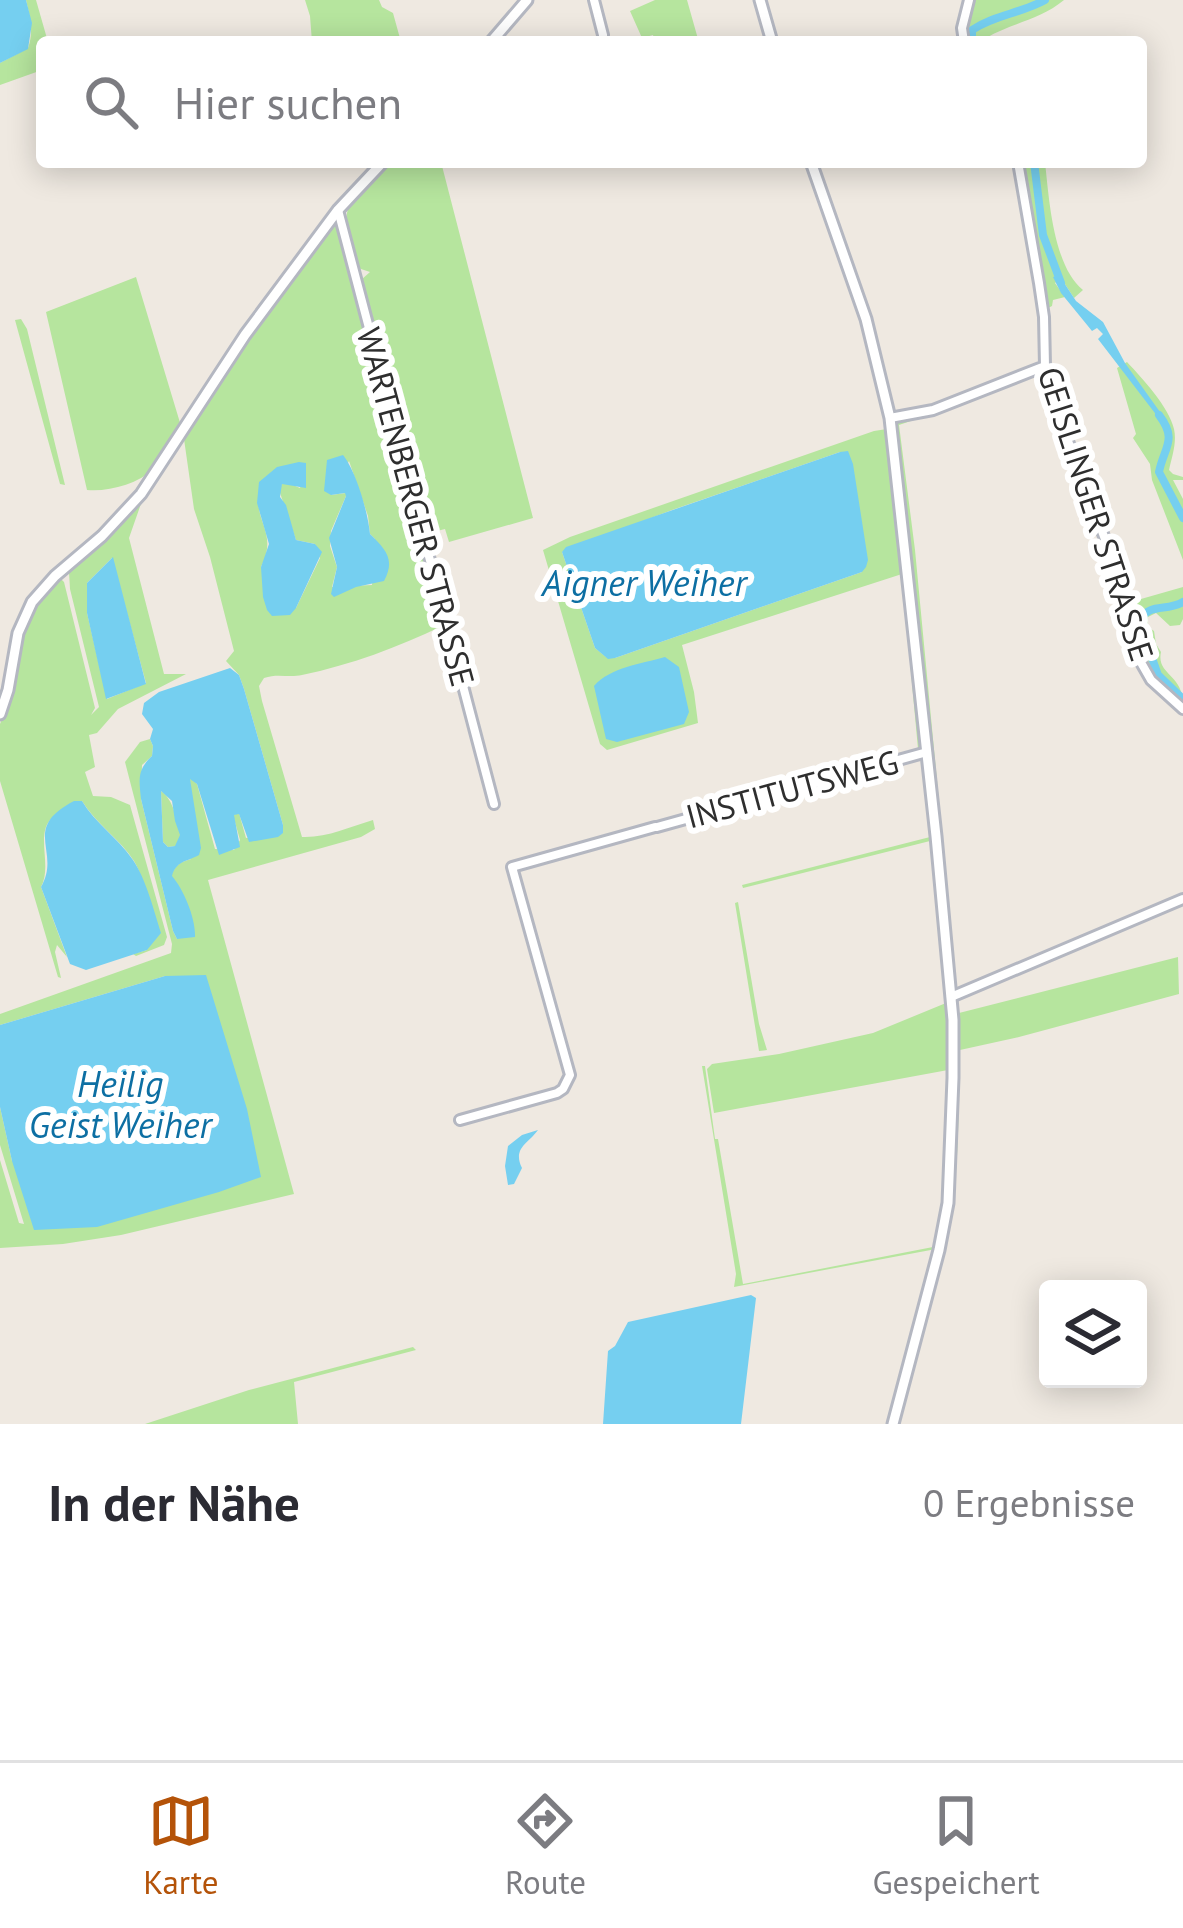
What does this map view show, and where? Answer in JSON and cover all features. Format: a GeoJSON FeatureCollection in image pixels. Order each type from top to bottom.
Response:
{"type":"FeatureCollection","features":[{"type":"Feature","properties":{"kind":"main road"},"geometry":{"type":"LineString","coordinates":[[496,36],[527,0]]}},
{"type":"Feature","properties":{"kind":"main road"},"geometry":{"type":"LineString","coordinates":[[760,0],[770,36]]}},
{"type":"Feature","properties":{"kind":"main road"},"geometry":{"type":"LineString","coordinates":[[0,714],[17,633],[32,602],[141,494],[226,361],[338,210],[377,168]]}},
{"type":"Feature","properties":{"kind":"main road"},"geometry":{"type":"LineString","coordinates":[[813,168],[866,319],[890,418],[951,997],[954,1062],[948,1203],[892,1424]]}},
{"type":"Feature","properties":{"kind":"street"},"geometry":{"type":"LineString","coordinates":[[594,0],[603,34]]}},
{"type":"Feature","properties":{"kind":"street"},"geometry":{"type":"LineString","coordinates":[[963,36],[969,2]]}},
{"type":"Feature","properties":{"kind":"street","name":"GEISLINGER STRASSE"},"geometry":{"type":"LineString","coordinates":[[1019,168],[1044,317],[1051,396],[1111,555],[1144,671],[1183,710]]}},
{"type":"Feature","properties":{"kind":"street","name":"WARTENBERGER STRASSE"},"geometry":{"type":"LineString","coordinates":[[338,210],[494,804]]}},
{"type":"Feature","properties":{"kind":"street"},"geometry":{"type":"LineString","coordinates":[[890,418],[933,410],[1045,366]]}},
{"type":"Feature","properties":{"kind":"street","name":"INSTITUTSWEG"},"geometry":{"type":"LineString","coordinates":[[460,1120],[557,1094],[570,1075],[512,867],[927,752]]}},
{"type":"Feature","properties":{"kind":"street"},"geometry":{"type":"LineString","coordinates":[[951,997],[1183,899]]}},
{"type":"Feature","properties":{"kind":"green space"},"geometry":{"type":"Polygon","coordinates":[[[26,0],[36,0],[46,36],[36,36],[36,72],[0,85],[0,63],[28,48],[31,30],[26,0]]]}},
{"type":"Feature","properties":{"kind":"green space"},"geometry":{"type":"Polygon","coordinates":[[[305,0],[379,0],[393,13],[399,36],[312,36],[305,0]]]}},
{"type":"Feature","properties":{"kind":"green space"},"geometry":{"type":"Polygon","coordinates":[[[655,0],[687,0],[697,36],[641,36],[630,11],[655,0]]]}},
{"type":"Feature","properties":{"kind":"green space"},"geometry":{"type":"Polygon","coordinates":[[[973,0],[1064,0],[990,36],[966,36],[973,0]]]}},
{"type":"Feature","properties":{"kind":"green space"},"geometry":{"type":"Polygon","coordinates":[[[383,168],[443,168],[533,518],[449,542],[445,529],[425,534],[361,280],[370,272],[358,268],[348,231],[348,208],[383,168]]]}},
{"type":"Feature","properties":{"kind":"green space"},"geometry":{"type":"Polygon","coordinates":[[[1023,168],[1046,168],[1059,248],[1083,290],[1074,298],[1061,278],[1055,283],[1065,297],[1053,300],[1046,309],[1023,168]]]}},
{"type":"Feature","properties":{"kind":"green space"},"geometry":{"type":"Polygon","coordinates":[[[333,224],[339,226],[370,346],[365,357],[373,356],[442,626],[338,666],[264,678],[259,686],[262,701],[302,837],[373,820],[375,829],[208,880],[294,1194],[121,1235],[0,1248],[0,1160],[19,1223],[24,1224],[0,1145],[0,1107],[12,1161],[165,976],[0,1025],[0,1014],[171,953],[125,762],[140,742],[150,739],[152,756],[142,765],[141,799],[177,939],[171,876],[178,864],[191,859],[190,777],[197,784],[215,849],[234,850],[240,840],[233,815],[239,813],[246,838],[283,833],[244,689],[226,661],[234,651],[194,509],[184,439],[220,376],[333,224]],[[349,461],[331,495],[346,493],[331,531],[337,567],[332,587],[372,585],[375,539],[349,461]],[[306,464],[260,491],[258,501],[267,545],[261,567],[296,608],[320,558],[315,544],[296,540],[279,490],[288,483],[300,488],[306,464]]]}},
{"type":"Feature","properties":{"kind":"green space"},"geometry":{"type":"Polygon","coordinates":[[[136,277],[181,426],[162,460],[147,474],[122,486],[87,490],[46,312],[136,277]]]}},
{"type":"Feature","properties":{"kind":"green space"},"geometry":{"type":"Polygon","coordinates":[[[21,319],[65,485],[60,484],[15,320],[21,319]]]}},
{"type":"Feature","properties":{"kind":"green space"},"geometry":{"type":"Polygon","coordinates":[[[1127,362],[1161,402],[1174,429],[1169,470],[1183,477],[1173,480],[1183,499],[1183,560],[1150,464],[1133,438],[1136,434],[1117,368],[1127,362]]]}},
{"type":"Feature","properties":{"kind":"green space"},"geometry":{"type":"Polygon","coordinates":[[[1031,375],[899,425],[942,833],[894,423],[1031,375]]]}},
{"type":"Feature","properties":{"kind":"green space"},"geometry":{"type":"Polygon","coordinates":[[[887,429],[922,747],[918,751],[732,803],[719,803],[918,749],[902,574],[682,645],[698,723],[607,750],[600,744],[543,550],[887,429]],[[840,452],[562,552],[595,648],[615,658],[862,572],[840,452]]]}},
{"type":"Feature","properties":{"kind":"green space"},"geometry":{"type":"Polygon","coordinates":[[[143,498],[129,538],[164,674],[186,674],[118,709],[97,733],[89,735],[95,767],[85,772],[93,796],[130,805],[167,937],[164,945],[136,956],[133,954],[147,950],[146,904],[139,871],[82,801],[53,817],[45,832],[41,887],[67,957],[57,945],[61,978],[0,781],[0,724],[10,699],[22,630],[31,609],[59,577],[95,708],[91,715],[99,707],[70,589],[69,572],[143,498]],[[112,558],[87,583],[87,613],[107,699],[146,683],[112,558]]]}},
{"type":"Feature","properties":{"kind":"green space"},"geometry":{"type":"Polygon","coordinates":[[[1183,587],[1180,625],[1170,626],[1156,613],[1148,617],[1148,627],[1154,631],[1162,666],[1179,686],[1183,704],[1144,660],[1127,603],[1183,587]]]}},
{"type":"Feature","properties":{"kind":"green space"},"geometry":{"type":"Polygon","coordinates":[[[921,759],[926,771],[945,995],[930,841],[742,885],[930,837],[921,759]]]}},
{"type":"Feature","properties":{"kind":"green space"},"geometry":{"type":"Polygon","coordinates":[[[161,791],[172,805],[181,835],[176,846],[163,842],[161,791]]]}},
{"type":"Feature","properties":{"kind":"green space"},"geometry":{"type":"Polygon","coordinates":[[[738,902],[759,1024],[767,1050],[759,1051],[738,902]]]}},
{"type":"Feature","properties":{"kind":"green space"},"geometry":{"type":"Polygon","coordinates":[[[1178,957],[1179,994],[960,1050],[951,1220],[896,1424],[943,1244],[955,1001],[959,1013],[1178,957]]]}},
{"type":"Feature","properties":{"kind":"green space"},"geometry":{"type":"Polygon","coordinates":[[[946,1003],[951,1061],[944,1206],[936,1249],[734,1287],[736,1274],[702,1066],[743,1284],[933,1247],[943,1192],[948,1070],[714,1113],[707,1069],[712,1064],[873,1033],[946,1003]]]}},
{"type":"Feature","properties":{"kind":"green space"},"geometry":{"type":"Polygon","coordinates":[[[413,1347],[416,1350],[294,1382],[298,1424],[145,1424],[249,1390],[413,1347]]]}},
{"type":"Feature","properties":{"kind":"water"},"geometry":{"type":"Polygon","coordinates":[[[0,0],[26,0],[32,23],[28,49],[0,63],[0,0]]]}},
{"type":"Feature","properties":{"kind":"water"},"geometry":{"type":"Polygon","coordinates":[[[1059,275],[1076,301],[1103,322],[1165,419],[1161,421],[1098,339],[1103,334],[1097,328],[1092,331],[1061,293],[1053,277],[1059,275]]]}},
{"type":"Feature","properties":{"kind":"water","name":"Aigner Weiher"},"geometry":{"type":"Polygon","coordinates":[[[848,451],[868,560],[862,572],[615,658],[608,659],[595,648],[562,552],[566,547],[848,451]]]}},
{"type":"Feature","properties":{"kind":"water"},"geometry":{"type":"Polygon","coordinates":[[[343,455],[361,492],[370,534],[384,550],[389,566],[384,581],[334,597],[337,567],[329,538],[346,496],[324,491],[327,460],[343,455]]]}},
{"type":"Feature","properties":{"kind":"water"},"geometry":{"type":"Polygon","coordinates":[[[306,463],[306,488],[282,484],[280,497],[296,540],[315,544],[322,552],[296,608],[290,615],[272,616],[263,597],[261,567],[269,544],[257,503],[259,482],[277,467],[306,463]]]}},
{"type":"Feature","properties":{"kind":"water"},"geometry":{"type":"Polygon","coordinates":[[[113,557],[146,684],[106,699],[87,613],[87,583],[113,557]]]}},
{"type":"Feature","properties":{"kind":"water"},"geometry":{"type":"Polygon","coordinates":[[[665,657],[679,667],[689,712],[684,724],[617,742],[606,739],[594,686],[618,670],[665,657]]]}},
{"type":"Feature","properties":{"kind":"water"},"geometry":{"type":"Polygon","coordinates":[[[230,668],[239,675],[283,825],[278,837],[249,842],[239,814],[234,815],[240,847],[219,855],[197,784],[190,779],[201,848],[199,855],[179,865],[172,876],[188,905],[195,937],[177,939],[140,786],[141,770],[153,746],[153,729],[142,714],[144,703],[159,692],[230,668]],[[161,791],[163,842],[168,847],[175,846],[180,835],[172,801],[161,791]]]}},
{"type":"Feature","properties":{"kind":"water"},"geometry":{"type":"Polygon","coordinates":[[[82,801],[133,860],[161,933],[147,950],[86,970],[70,964],[41,887],[47,862],[45,831],[58,811],[82,801]]]}},
{"type":"Feature","properties":{"kind":"water","name":"Heilig Geist Weiher"},"geometry":{"type":"Polygon","coordinates":[[[206,975],[247,1109],[261,1177],[97,1227],[34,1230],[0,1107],[0,1025],[165,976],[206,975]]]}},
{"type":"Feature","properties":{"kind":"water"},"geometry":{"type":"Polygon","coordinates":[[[538,1130],[520,1151],[522,1168],[514,1184],[508,1185],[508,1146],[538,1130]]]}},
{"type":"Feature","properties":{"kind":"water"},"geometry":{"type":"Polygon","coordinates":[[[751,1295],[756,1298],[741,1424],[603,1424],[608,1351],[628,1322],[751,1295]]]}},
{"type":"Feature","properties":{"kind":"waterway"},"geometry":{"type":"LineString","coordinates":[[972,36],[972,30],[981,25],[1045,0]]}},
{"type":"Feature","properties":{"kind":"waterway"},"geometry":{"type":"LineString","coordinates":[[1035,168],[1043,235],[1061,283]]}},
{"type":"Feature","properties":{"kind":"waterway"},"geometry":{"type":"LineString","coordinates":[[1159,415],[1169,437],[1159,472],[1183,518]]}},
{"type":"Feature","properties":{"kind":"waterway"},"geometry":{"type":"LineString","coordinates":[[1183,602],[1148,611],[1139,621],[1158,675],[1183,699]]}}]}
